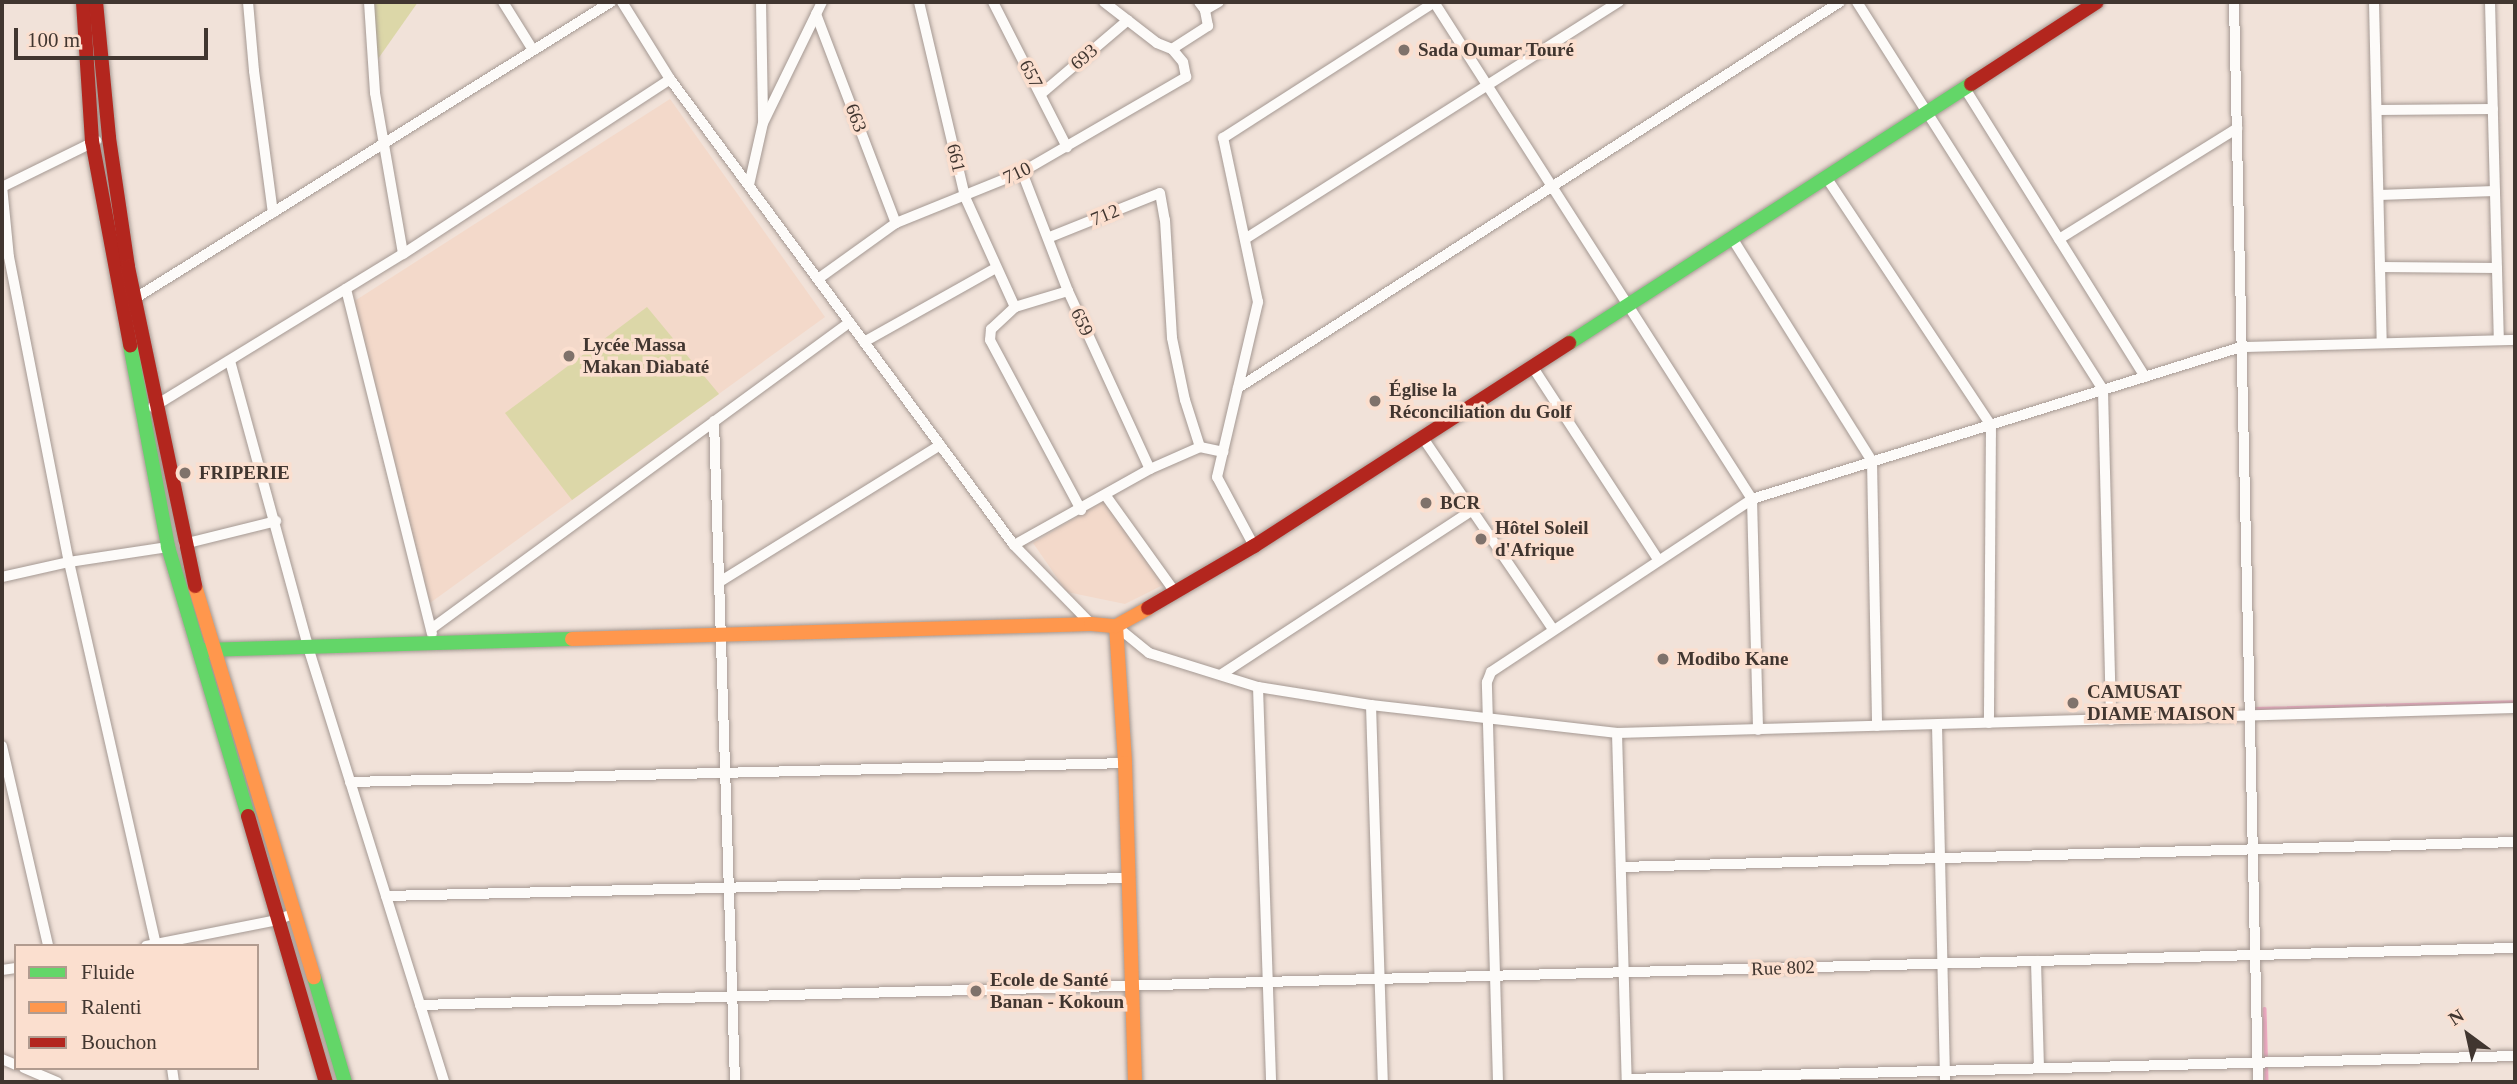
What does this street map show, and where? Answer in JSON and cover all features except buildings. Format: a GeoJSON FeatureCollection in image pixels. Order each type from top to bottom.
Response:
{"type":"FeatureCollection","features":[{"type":"Feature","properties":{"kind":"street"},"geometry":{"type":"LineString","coordinates":[[83,2],[92,141],[148,409],[212,650],[345,1082]]}},
{"type":"Feature","properties":{"kind":"street"},"geometry":{"type":"LineString","coordinates":[[96,2],[108,138],[134,299],[168,547],[196,650],[326,1082]]}},
{"type":"Feature","properties":{"kind":"street"},"geometry":{"type":"LineString","coordinates":[[248,2],[254,71],[273,213]]}},
{"type":"Feature","properties":{"kind":"street"},"geometry":{"type":"LineString","coordinates":[[369,2],[375,93],[403,254]]}},
{"type":"Feature","properties":{"kind":"street"},"geometry":{"type":"LineString","coordinates":[[503,2],[533,50]]}},
{"type":"Feature","properties":{"kind":"street"},"geometry":{"type":"LineString","coordinates":[[134,299],[611,2]]}},
{"type":"Feature","properties":{"kind":"street"},"geometry":{"type":"LineString","coordinates":[[622,2],[670,79],[1014,545],[1091,624]]}},
{"type":"Feature","properties":{"kind":"street"},"geometry":{"type":"LineString","coordinates":[[761,2],[763,123]]}},
{"type":"Feature","properties":{"kind":"street"},"geometry":{"type":"LineString","coordinates":[[749,185],[763,123],[822,2]]}},
{"type":"Feature","properties":{"kind":"street","name":"657"},"geometry":{"type":"LineString","coordinates":[[993,2],[1067,147]]}},
{"type":"Feature","properties":{"kind":"street"},"geometry":{"type":"LineString","coordinates":[[1104,2],[1157,43],[1172,49],[1208,26],[1202,6],[1219,2]]}},
{"type":"Feature","properties":{"kind":"street"},"geometry":{"type":"LineString","coordinates":[[1254,546],[1217,477],[1258,302],[1223,138],[1435,2],[1752,499],[1758,730]]}},
{"type":"Feature","properties":{"kind":"street"},"geometry":{"type":"LineString","coordinates":[[1245,239],[1619,2]]}},
{"type":"Feature","properties":{"kind":"street"},"geometry":{"type":"LineString","coordinates":[[1238,388],[1840,2]]}},
{"type":"Feature","properties":{"kind":"street"},"geometry":{"type":"LineString","coordinates":[[1857,2],[2103,390],[2111,720]]}},
{"type":"Feature","properties":{"kind":"street"},"geometry":{"type":"LineString","coordinates":[[196,650],[308,647],[432,636],[723,635],[1091,624],[1116,626],[1254,546],[2097,2]]}},
{"type":"Feature","properties":{"kind":"street"},"geometry":{"type":"LineString","coordinates":[[2234,2],[2258,1082]]}},
{"type":"Feature","properties":{"kind":"street"},"geometry":{"type":"LineString","coordinates":[[2374,2],[2382,343]]}},
{"type":"Feature","properties":{"kind":"street"},"geometry":{"type":"LineString","coordinates":[[2490,2],[2499,340]]}},
{"type":"Feature","properties":{"kind":"street","name":"661"},"geometry":{"type":"LineString","coordinates":[[924,4],[965,197],[1015,307]]}},
{"type":"Feature","properties":{"kind":"street","name":"663"},"geometry":{"type":"LineString","coordinates":[[816,14],[896,223]]}},
{"type":"Feature","properties":{"kind":"street","name":"693"},"geometry":{"type":"LineString","coordinates":[[1041,94],[1128,20]]}},
{"type":"Feature","properties":{"kind":"street","name":"710"},"geometry":{"type":"LineString","coordinates":[[818,279],[896,223],[1022,172],[1186,77],[1183,62],[1172,49]]}},
{"type":"Feature","properties":{"kind":"street"},"geometry":{"type":"LineString","coordinates":[[148,409],[403,254],[670,79]]}},
{"type":"Feature","properties":{"kind":"street"},"geometry":{"type":"LineString","coordinates":[[1964,87],[2145,377]]}},
{"type":"Feature","properties":{"kind":"street"},"geometry":{"type":"LineString","coordinates":[[2377,110],[2493,109]]}},
{"type":"Feature","properties":{"kind":"street"},"geometry":{"type":"LineString","coordinates":[[2059,239],[2236,128]]}},
{"type":"Feature","properties":{"kind":"street"},"geometry":{"type":"LineString","coordinates":[[108,138],[92,141],[2,187],[6,258],[152,944]]}},
{"type":"Feature","properties":{"kind":"street","name":"659"},"geometry":{"type":"LineString","coordinates":[[1022,172],[1068,291],[1150,469]]}},
{"type":"Feature","properties":{"kind":"street"},"geometry":{"type":"LineString","coordinates":[[1826,177],[1991,425],[1989,723]]}},
{"type":"Feature","properties":{"kind":"street"},"geometry":{"type":"LineString","coordinates":[[2379,195],[2495,191]]}},
{"type":"Feature","properties":{"kind":"street","name":"712"},"geometry":{"type":"LineString","coordinates":[[1049,237],[1160,193],[1165,220],[1172,338],[1185,400],[1200,447]]}},
{"type":"Feature","properties":{"kind":"street"},"geometry":{"type":"LineString","coordinates":[[1732,238],[1872,461],[1877,726]]}},
{"type":"Feature","properties":{"kind":"street"},"geometry":{"type":"LineString","coordinates":[[2381,267],[2497,268]]}},
{"type":"Feature","properties":{"kind":"street"},"geometry":{"type":"LineString","coordinates":[[864,342],[996,268]]}},
{"type":"Feature","properties":{"kind":"street"},"geometry":{"type":"LineString","coordinates":[[346,289],[432,636]]}},
{"type":"Feature","properties":{"kind":"street"},"geometry":{"type":"LineString","coordinates":[[1068,291],[1015,307],[991,329],[990,340],[1081,510]]}},
{"type":"Feature","properties":{"kind":"street"},"geometry":{"type":"LineString","coordinates":[[432,636],[714,421],[850,322]]}},
{"type":"Feature","properties":{"kind":"street"},"geometry":{"type":"LineString","coordinates":[[1498,1082],[1487,682],[1492,672],[1658,559],[1752,499],[2241,347],[2515,340]]}},
{"type":"Feature","properties":{"kind":"street"},"geometry":{"type":"LineString","coordinates":[[230,360],[276,521],[308,647],[444,1082]]}},
{"type":"Feature","properties":{"kind":"street"},"geometry":{"type":"LineString","coordinates":[[1532,366],[1658,559]]}},
{"type":"Feature","properties":{"kind":"street"},"geometry":{"type":"LineString","coordinates":[[714,421],[723,635],[735,1082]]}},
{"type":"Feature","properties":{"kind":"street"},"geometry":{"type":"LineString","coordinates":[[1423,438],[1553,629]]}},
{"type":"Feature","properties":{"kind":"street"},"geometry":{"type":"LineString","coordinates":[[721,581],[940,445]]}},
{"type":"Feature","properties":{"kind":"street"},"geometry":{"type":"LineString","coordinates":[[1014,545],[1081,510],[1150,469],[1200,447],[1223,452]]}},
{"type":"Feature","properties":{"kind":"street"},"geometry":{"type":"LineString","coordinates":[[1105,496],[1175,592]]}},
{"type":"Feature","properties":{"kind":"street"},"geometry":{"type":"LineString","coordinates":[[1222,674],[1473,510]]}},
{"type":"Feature","properties":{"kind":"street"},"geometry":{"type":"LineString","coordinates":[[184,544],[276,521]]}},
{"type":"Feature","properties":{"kind":"street"},"geometry":{"type":"LineString","coordinates":[[2,577],[69,562],[168,547]]}},
{"type":"Feature","properties":{"kind":"street"},"geometry":{"type":"LineString","coordinates":[[1116,626],[1149,653],[1258,687],[1371,705],[1617,733],[2515,708]]}},
{"type":"Feature","properties":{"kind":"street"},"geometry":{"type":"LineString","coordinates":[[1116,626],[1125,763],[1135,1082]]}},
{"type":"Feature","properties":{"kind":"street"},"geometry":{"type":"LineString","coordinates":[[1258,687],[1271,1082]]}},
{"type":"Feature","properties":{"kind":"street"},"geometry":{"type":"LineString","coordinates":[[1371,705],[1382,979],[1383,1082]]}},
{"type":"Feature","properties":{"kind":"street"},"geometry":{"type":"LineString","coordinates":[[1937,725],[1945,1076]]}},
{"type":"Feature","properties":{"kind":"street"},"geometry":{"type":"LineString","coordinates":[[1617,733],[1627,1081],[1945,1076],[2039,1068],[2515,1056]]}},
{"type":"Feature","properties":{"kind":"street"},"geometry":{"type":"LineString","coordinates":[[2,746],[48,944]]}},
{"type":"Feature","properties":{"kind":"street"},"geometry":{"type":"LineString","coordinates":[[350,782],[1125,763]]}},
{"type":"Feature","properties":{"kind":"street"},"geometry":{"type":"LineString","coordinates":[[1621,867],[2515,842]]}},
{"type":"Feature","properties":{"kind":"street"},"geometry":{"type":"LineString","coordinates":[[386,896],[1127,878]]}},
{"type":"Feature","properties":{"kind":"street"},"geometry":{"type":"LineString","coordinates":[[157,944],[277,920],[295,913]]}},
{"type":"Feature","properties":{"kind":"street","name":"Rue 802"},"geometry":{"type":"LineString","coordinates":[[420,1006],[2515,948]]}},
{"type":"Feature","properties":{"kind":"street"},"geometry":{"type":"LineString","coordinates":[[2036,961],[2039,1068]]}},
{"type":"Feature","properties":{"kind":"street"},"geometry":{"type":"LineString","coordinates":[[29,1070],[57,1082]]}},
{"type":"Feature","properties":{"kind":"shaded area"},"geometry":{"type":"Polygon","coordinates":[[[369,2],[418,2],[373,66],[369,2]]]}},
{"type":"Feature","properties":{"kind":"shaded area","name":"Lycée Massa Makan Diabaté"},"geometry":{"type":"Polygon","coordinates":[[[670,99],[825,317],[430,603],[353,302],[670,99]]]}},
{"type":"Feature","properties":{"kind":"shaded area"},"geometry":{"type":"Polygon","coordinates":[[[647,307],[719,394],[572,500],[505,413],[647,307]]]}},
{"type":"Feature","properties":{"kind":"shaded area"},"geometry":{"type":"Polygon","coordinates":[[[1105,500],[1165,584],[1125,604],[1067,592],[1033,543],[1105,500]]]}},
{"type":"Feature","properties":{"kind":"waterway"},"geometry":{"type":"LineString","coordinates":[[2255,709],[2515,702]]}},
{"type":"Feature","properties":{"kind":"waterway"},"geometry":{"type":"LineString","coordinates":[[2265,1009],[2267,1082]]}},
{"type":"Feature","properties":{"kind":"traffic: fast"},"geometry":{"type":"LineString","coordinates":[[1569,343],[1971,84]]}},
{"type":"Feature","properties":{"kind":"traffic: fast"},"geometry":{"type":"LineString","coordinates":[[130,345],[168,547],[248,816]]}},
{"type":"Feature","properties":{"kind":"traffic: fast"},"geometry":{"type":"LineString","coordinates":[[202,650],[572,639]]}},
{"type":"Feature","properties":{"kind":"traffic: fast"},"geometry":{"type":"LineString","coordinates":[[314,977],[345,1082]]}},
{"type":"Feature","properties":{"kind":"traffic: slow"},"geometry":{"type":"LineString","coordinates":[[195,586],[314,977]]}},
{"type":"Feature","properties":{"kind":"traffic: slow"},"geometry":{"type":"LineString","coordinates":[[572,639],[1091,624],[1116,626],[1148,608]]}},
{"type":"Feature","properties":{"kind":"traffic: slow"},"geometry":{"type":"LineString","coordinates":[[1116,626],[1125,763],[1135,1082]]}},
{"type":"Feature","properties":{"kind":"traffic: jam"},"geometry":{"type":"LineString","coordinates":[[83,2],[92,141],[130,345]]}},
{"type":"Feature","properties":{"kind":"traffic: jam"},"geometry":{"type":"LineString","coordinates":[[96,2],[109,138],[128,267],[195,586]]}},
{"type":"Feature","properties":{"kind":"traffic: jam"},"geometry":{"type":"LineString","coordinates":[[1971,84],[2097,2]]}},
{"type":"Feature","properties":{"kind":"traffic: jam"},"geometry":{"type":"LineString","coordinates":[[1148,608],[1254,546],[1569,343]]}},
{"type":"Feature","properties":{"kind":"traffic: jam"},"geometry":{"type":"LineString","coordinates":[[248,816],[326,1082]]}},
{"type":"Feature","properties":{"kind":"place","name":"Sada Oumar Touré"},"geometry":{"type":"Point","coordinates":[1404,50]}},
{"type":"Feature","properties":{"kind":"place","name":"Lycée Massa Makan Diabaté"},"geometry":{"type":"Point","coordinates":[569,356]}},
{"type":"Feature","properties":{"kind":"place","name":"Église la Réconciliation du Golf"},"geometry":{"type":"Point","coordinates":[1375,401]}},
{"type":"Feature","properties":{"kind":"place","name":"FRIPERIE"},"geometry":{"type":"Point","coordinates":[185,473]}},
{"type":"Feature","properties":{"kind":"place","name":"BCR"},"geometry":{"type":"Point","coordinates":[1426,503]}},
{"type":"Feature","properties":{"kind":"place","name":"Hôtel Soleil d'Afrique"},"geometry":{"type":"Point","coordinates":[1481,539]}},
{"type":"Feature","properties":{"kind":"place","name":"Modibo Kane"},"geometry":{"type":"Point","coordinates":[1663,659]}},
{"type":"Feature","properties":{"kind":"place","name":"CAMUSAT DIAME MAISON"},"geometry":{"type":"Point","coordinates":[2073,703]}},
{"type":"Feature","properties":{"kind":"place","name":"Ecole de Santé Banan - Kokoun"},"geometry":{"type":"Point","coordinates":[976,991]}}]}
